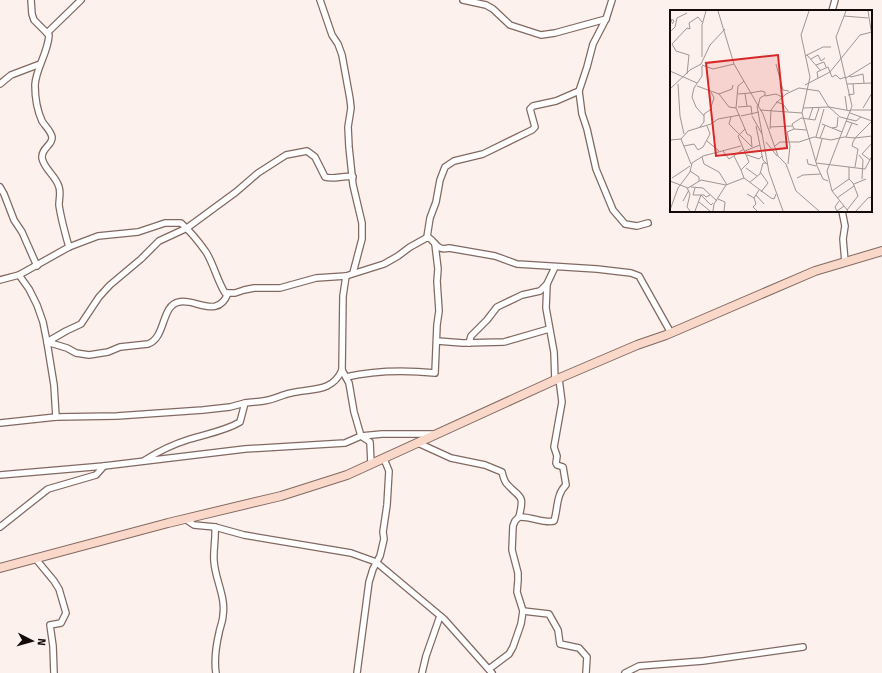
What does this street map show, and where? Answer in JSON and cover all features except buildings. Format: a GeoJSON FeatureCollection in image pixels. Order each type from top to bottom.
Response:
{"type":"FeatureCollection","features":[{"type":"Feature","properties":{"kind":"street"},"geometry":{"type":"LineString","coordinates":[[31,0],[34,20],[49,36],[48,44],[40,64],[35,83],[35,99],[42,122],[52,139],[43,150],[43,160],[58,185],[61,195],[59,203],[69,247]]}},
{"type":"Feature","properties":{"kind":"street"},"geometry":{"type":"LineString","coordinates":[[47,33],[81,0]]}},
{"type":"Feature","properties":{"kind":"street"},"geometry":{"type":"LineString","coordinates":[[320,0],[332,35],[338,44],[342,55],[351,108],[348,127],[352,176],[362,223],[362,239],[353,273]]}},
{"type":"Feature","properties":{"kind":"street"},"geometry":{"type":"LineString","coordinates":[[463,0],[486,5],[493,9],[510,25],[541,35],[555,33],[606,19]]}},
{"type":"Feature","properties":{"kind":"street"},"geometry":{"type":"LineString","coordinates":[[612,0],[606,19],[593,44],[579,91],[582,114],[596,169],[613,210],[625,224],[637,226],[648,223]]}},
{"type":"Feature","properties":{"kind":"street"},"geometry":{"type":"LineString","coordinates":[[832,10],[835,0]]}},
{"type":"Feature","properties":{"kind":"street"},"geometry":{"type":"LineString","coordinates":[[0,84],[11,75],[40,64]]}},
{"type":"Feature","properties":{"kind":"street"},"geometry":{"type":"LineString","coordinates":[[0,280],[19,275],[69,247],[98,236],[138,232],[165,223],[181,223],[187,228],[207,253],[220,286],[225,293],[254,288],[280,288],[316,278],[346,276],[384,264],[427,237],[430,218],[436,202],[440,180],[446,167],[454,161],[483,154],[532,130],[535,127],[530,109],[533,106],[556,101],[579,91]]}},
{"type":"Feature","properties":{"kind":"street"},"geometry":{"type":"LineString","coordinates":[[47,342],[81,324],[99,297],[110,285],[141,259],[159,241],[187,228],[236,192],[258,173],[286,155],[307,151],[315,157],[325,177],[352,176]]}},
{"type":"Feature","properties":{"kind":"street"},"geometry":{"type":"LineString","coordinates":[[0,187],[14,220],[22,232],[37,266]]}},
{"type":"Feature","properties":{"kind":"street"},"geometry":{"type":"LineString","coordinates":[[842,212],[845,226],[843,239],[844,262]]}},
{"type":"Feature","properties":{"kind":"street"},"geometry":{"type":"LineString","coordinates":[[427,237],[430,237],[439,248],[449,248],[495,256],[517,264],[624,272],[639,276],[671,333]]}},
{"type":"Feature","properties":{"kind":"street"},"geometry":{"type":"LineString","coordinates":[[346,377],[376,372],[405,370],[435,373],[439,311],[437,282],[438,269],[434,243]]}},
{"type":"Feature","properties":{"kind":"street"},"geometry":{"type":"LineString","coordinates":[[0,568],[185,519],[307,489],[347,475],[418,444],[557,379],[637,345],[671,333],[815,271],[882,251]]}},
{"type":"Feature","properties":{"kind":"street"},"geometry":{"type":"LineString","coordinates":[[469,343],[471,336],[487,320],[497,307],[522,295],[540,291],[547,284],[555,267]]}},
{"type":"Feature","properties":{"kind":"street"},"geometry":{"type":"LineString","coordinates":[[19,275],[29,289],[37,305],[47,342],[54,384],[56,417]]}},
{"type":"Feature","properties":{"kind":"street"},"geometry":{"type":"LineString","coordinates":[[0,423],[56,417],[117,416],[230,407],[256,401],[263,402],[291,392],[318,389],[330,385],[339,378],[342,370],[343,296],[346,276]]}},
{"type":"Feature","properties":{"kind":"street"},"geometry":{"type":"LineString","coordinates":[[519,517],[526,516],[549,522],[554,521],[557,504],[563,487],[566,484],[563,467],[557,465],[556,463],[557,456],[554,447],[562,402],[546,308],[547,284]]}},
{"type":"Feature","properties":{"kind":"street"},"geometry":{"type":"LineString","coordinates":[[47,342],[67,348],[76,353],[89,355],[108,352],[120,347],[153,343],[157,338],[172,305],[179,302],[186,302],[206,307],[215,306],[226,299],[228,293]]}},
{"type":"Feature","properties":{"kind":"street"},"geometry":{"type":"LineString","coordinates":[[437,341],[469,343],[504,342],[549,329]]}},
{"type":"Feature","properties":{"kind":"street"},"geometry":{"type":"LineString","coordinates":[[342,370],[349,383],[354,412],[361,436],[370,442],[371,464]]}},
{"type":"Feature","properties":{"kind":"street"},"geometry":{"type":"LineString","coordinates":[[143,461],[160,450],[233,426],[240,422],[245,403]]}},
{"type":"Feature","properties":{"kind":"street"},"geometry":{"type":"LineString","coordinates":[[0,475],[104,466],[246,449],[345,443],[361,436],[382,434],[438,434]]}},
{"type":"Feature","properties":{"kind":"street"},"geometry":{"type":"LineString","coordinates":[[185,519],[194,525],[215,527],[244,534],[351,553],[376,562],[440,616],[490,671],[509,654],[514,647],[521,624],[523,611],[517,592],[518,573],[512,550],[513,526],[519,517],[522,506],[521,499],[519,494],[506,483],[502,472],[497,469],[451,458],[418,444]]}},
{"type":"Feature","properties":{"kind":"street"},"geometry":{"type":"LineString","coordinates":[[357,673],[369,582],[381,552],[384,539],[383,532],[389,471],[384,459]]}},
{"type":"Feature","properties":{"kind":"street"},"geometry":{"type":"LineString","coordinates":[[0,527],[48,489],[96,475],[104,466]]}},
{"type":"Feature","properties":{"kind":"street"},"geometry":{"type":"LineString","coordinates":[[215,527],[216,537],[213,559],[223,600],[224,615],[218,633],[216,673]]}},
{"type":"Feature","properties":{"kind":"street"},"geometry":{"type":"LineString","coordinates":[[35,558],[59,589],[66,613],[61,623],[50,625],[53,646],[54,673]]}},
{"type":"Feature","properties":{"kind":"street"},"geometry":{"type":"LineString","coordinates":[[523,611],[549,614],[558,630],[560,644],[579,648],[587,656],[586,673]]}},
{"type":"Feature","properties":{"kind":"street"},"geometry":{"type":"LineString","coordinates":[[422,673],[426,656],[440,616]]}},
{"type":"Feature","properties":{"kind":"street"},"geometry":{"type":"LineString","coordinates":[[624,673],[640,666],[703,661],[803,647]]}}]}
